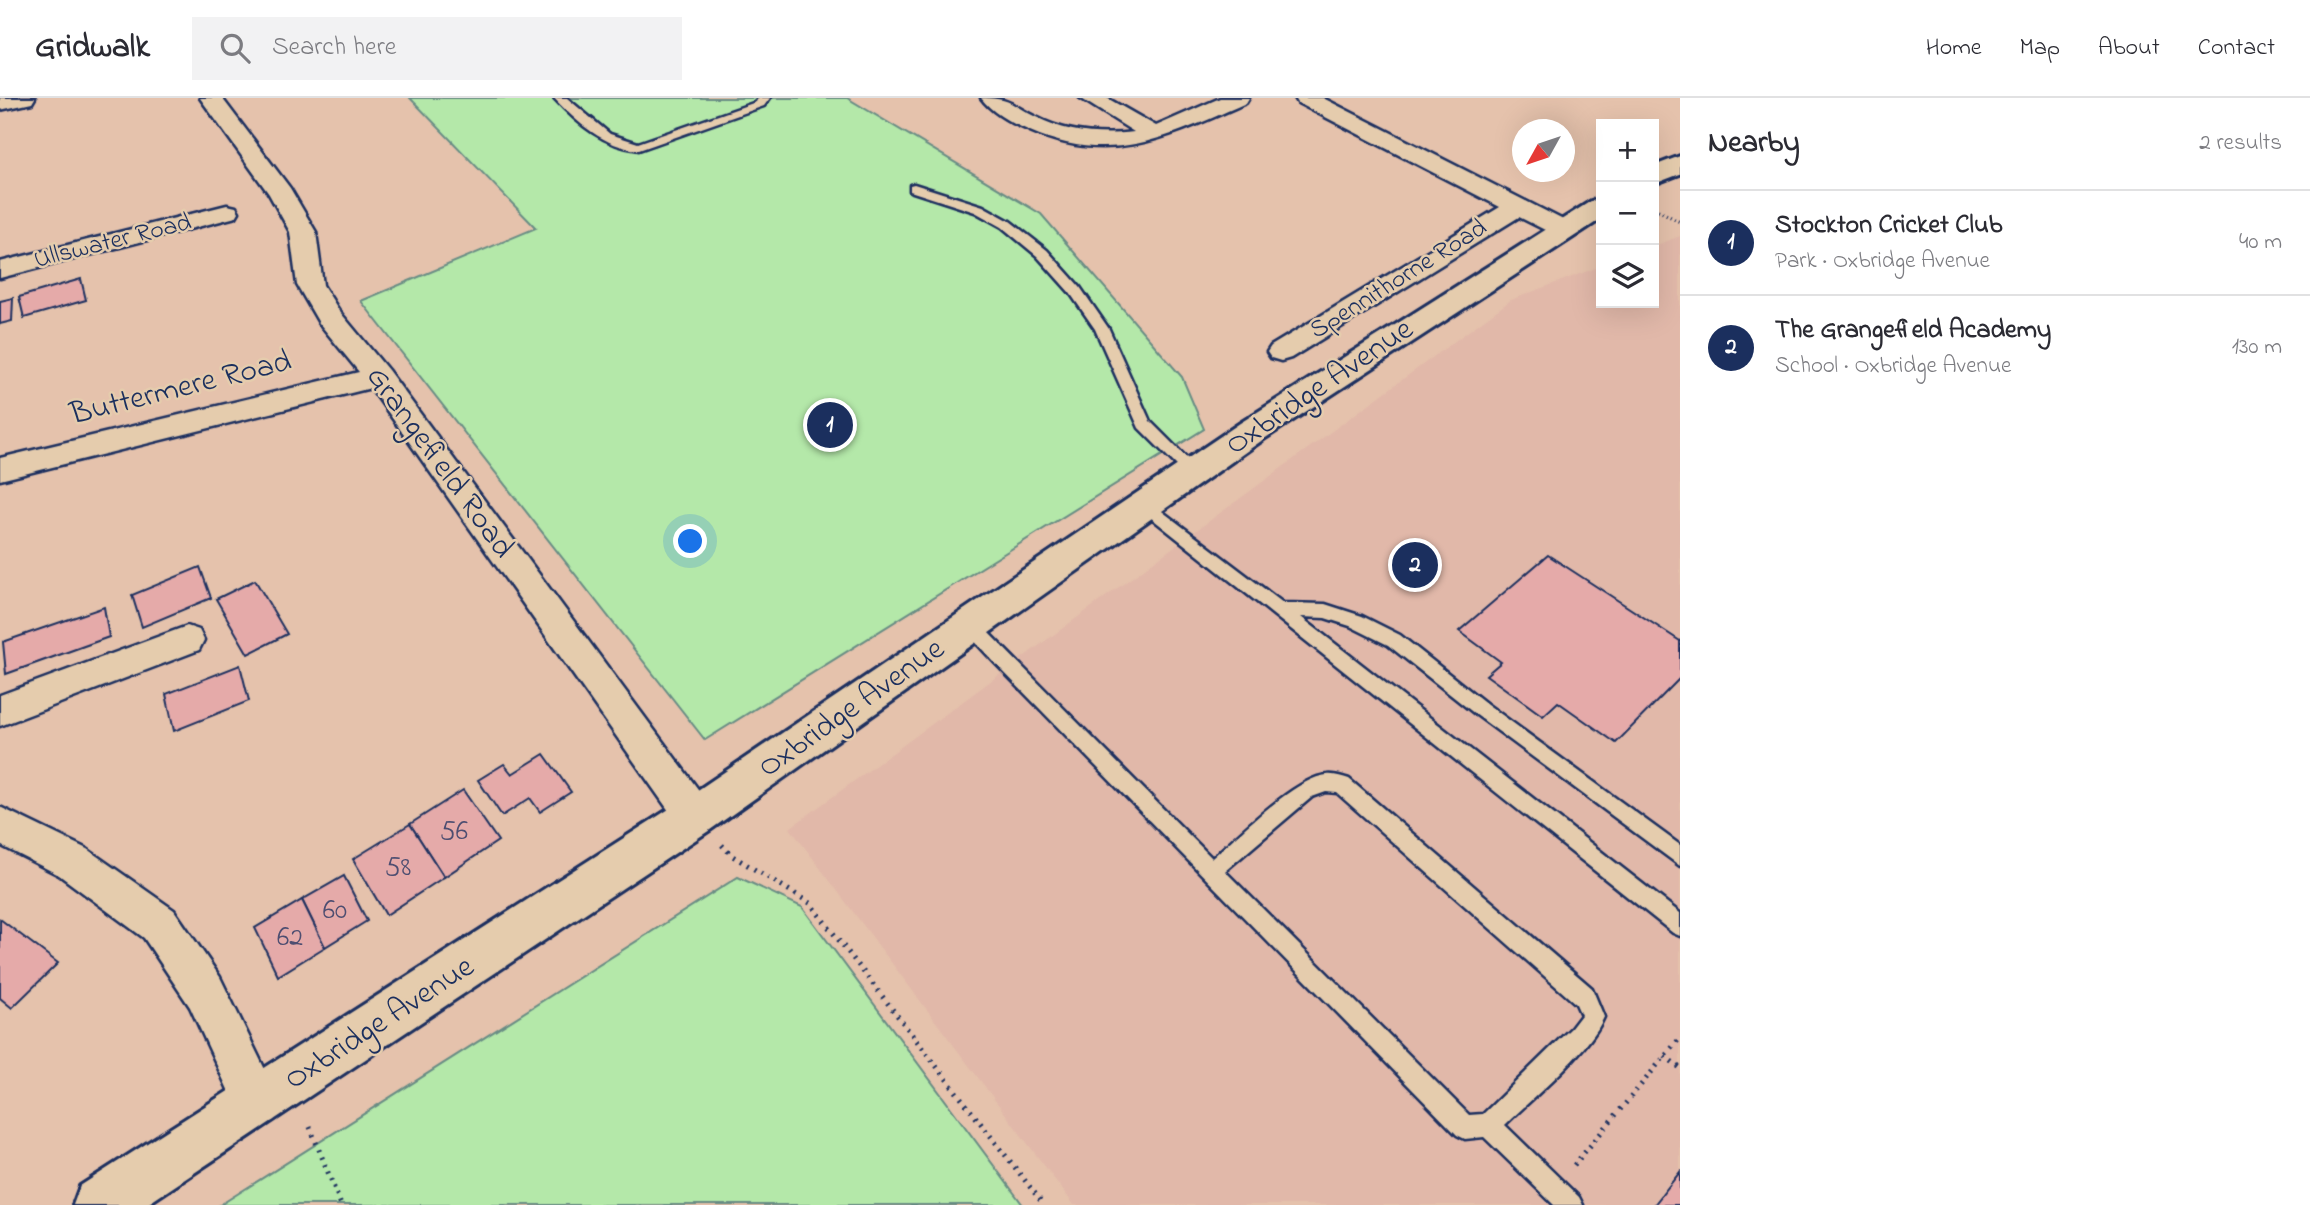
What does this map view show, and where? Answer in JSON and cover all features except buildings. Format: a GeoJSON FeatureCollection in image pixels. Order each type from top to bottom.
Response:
{"type":"FeatureCollection","features":[{"type":"Feature","properties":{"kind":"main road"},"geometry":{"type":"LineString","coordinates":[[1659,174],[1680,164]]}},
{"type":"Feature","properties":{"kind":"main road","name":"Oxbridge Avenue"},"geometry":{"type":"LineString","coordinates":[[99,1205],[258,1104],[695,816],[1252,431],[1596,210]]}},
{"type":"Feature","properties":{"kind":"street"},"geometry":{"type":"LineString","coordinates":[[0,103],[24,98]]}},
{"type":"Feature","properties":{"kind":"street","name":"Grangefield Road"},"geometry":{"type":"LineString","coordinates":[[211,98],[281,193],[303,232],[310,285],[329,317],[378,377],[695,816]]}},
{"type":"Feature","properties":{"kind":"street"},"geometry":{"type":"LineString","coordinates":[[992,98],[1007,111],[1035,127],[1097,141],[1128,140],[1154,134],[1238,98]]}},
{"type":"Feature","properties":{"kind":"street"},"geometry":{"type":"LineString","coordinates":[[1091,98],[1154,134]]}},
{"type":"Feature","properties":{"kind":"street"},"geometry":{"type":"LineString","coordinates":[[1306,98],[1564,230]]}},
{"type":"Feature","properties":{"kind":"street","name":"Spennithorne Road"},"geometry":{"type":"LineString","coordinates":[[1281,352],[1517,207]]}},
{"type":"Feature","properties":{"kind":"street","name":"Ullswater Road"},"geometry":{"type":"LineString","coordinates":[[0,270],[227,212]]}},
{"type":"Feature","properties":{"kind":"street","name":"Buttermere Road"},"geometry":{"type":"LineString","coordinates":[[0,470],[378,377]]}},
{"type":"Feature","properties":{"kind":"street"},"geometry":{"type":"LineString","coordinates":[[0,711],[187,640]]}},
{"type":"Feature","properties":{"kind":"street"},"geometry":{"type":"LineString","coordinates":[[0,825],[73,862],[159,924],[205,992],[258,1104]]}},
{"type":"Feature","properties":{"kind":"lane"},"geometry":{"type":"LineString","coordinates":[[560,98],[609,139],[626,147],[639,147],[760,104],[764,98]]}},
{"type":"Feature","properties":{"kind":"lane"},"geometry":{"type":"LineString","coordinates":[[914,188],[979,209],[1006,224],[1042,253],[1075,290],[1102,329],[1144,424],[1193,473]]}},
{"type":"Feature","properties":{"kind":"lane"},"geometry":{"type":"LineString","coordinates":[[1146,505],[1680,926]]}},
{"type":"Feature","properties":{"kind":"lane"},"geometry":{"type":"LineString","coordinates":[[1278,610],[1325,611],[1356,621],[1394,640],[1680,857]]}},
{"type":"Feature","properties":{"kind":"lane"},"geometry":{"type":"LineString","coordinates":[[972,627],[1465,1127],[1488,1125],[1578,1036],[1593,1017],[1584,996],[1342,785],[1326,783],[1306,790],[1212,870]]}},
{"type":"Feature","properties":{"kind":"lane"},"geometry":{"type":"LineString","coordinates":[[1488,1125],[1571,1205]]}},
{"type":"Feature","properties":{"kind":"path"},"geometry":{"type":"LineString","coordinates":[[1659,211],[1680,222]]}},
{"type":"Feature","properties":{"kind":"path"},"geometry":{"type":"LineString","coordinates":[[695,816],[731,855],[810,903],[1044,1205]]}},
{"type":"Feature","properties":{"kind":"path"},"geometry":{"type":"LineString","coordinates":[[1573,1166],[1680,1038]]}},
{"type":"Feature","properties":{"kind":"path"},"geometry":{"type":"LineString","coordinates":[[1665,1056],[1680,1068]]}},
{"type":"Feature","properties":{"kind":"path"},"geometry":{"type":"LineString","coordinates":[[310,1127],[341,1205]]}},
{"type":"Feature","properties":{"kind":"shaded area"},"geometry":{"type":"Polygon","coordinates":[[[1680,236],[1680,1205],[1074,1205],[790,828],[1511,300],[1596,268],[1596,308],[1659,308],[1659,244],[1680,236]]]}},
{"type":"Feature","properties":{"kind":"green space"},"geometry":{"type":"Polygon","coordinates":[[[410,98],[847,98],[1041,214],[1182,377],[1204,429],[705,740],[361,301],[536,228],[410,98]]]}},
{"type":"Feature","properties":{"kind":"green space"},"geometry":{"type":"Polygon","coordinates":[[[738,877],[802,907],[1023,1205],[220,1205],[738,877]]]}},
{"type":"Feature","properties":{"kind":"place","name":"Stockton Cricket Club"},"geometry":{"type":"Point","coordinates":[830,425]}},
{"type":"Feature","properties":{"kind":"place","name":"The Grangefield Academy"},"geometry":{"type":"Point","coordinates":[1415,565]}}]}
